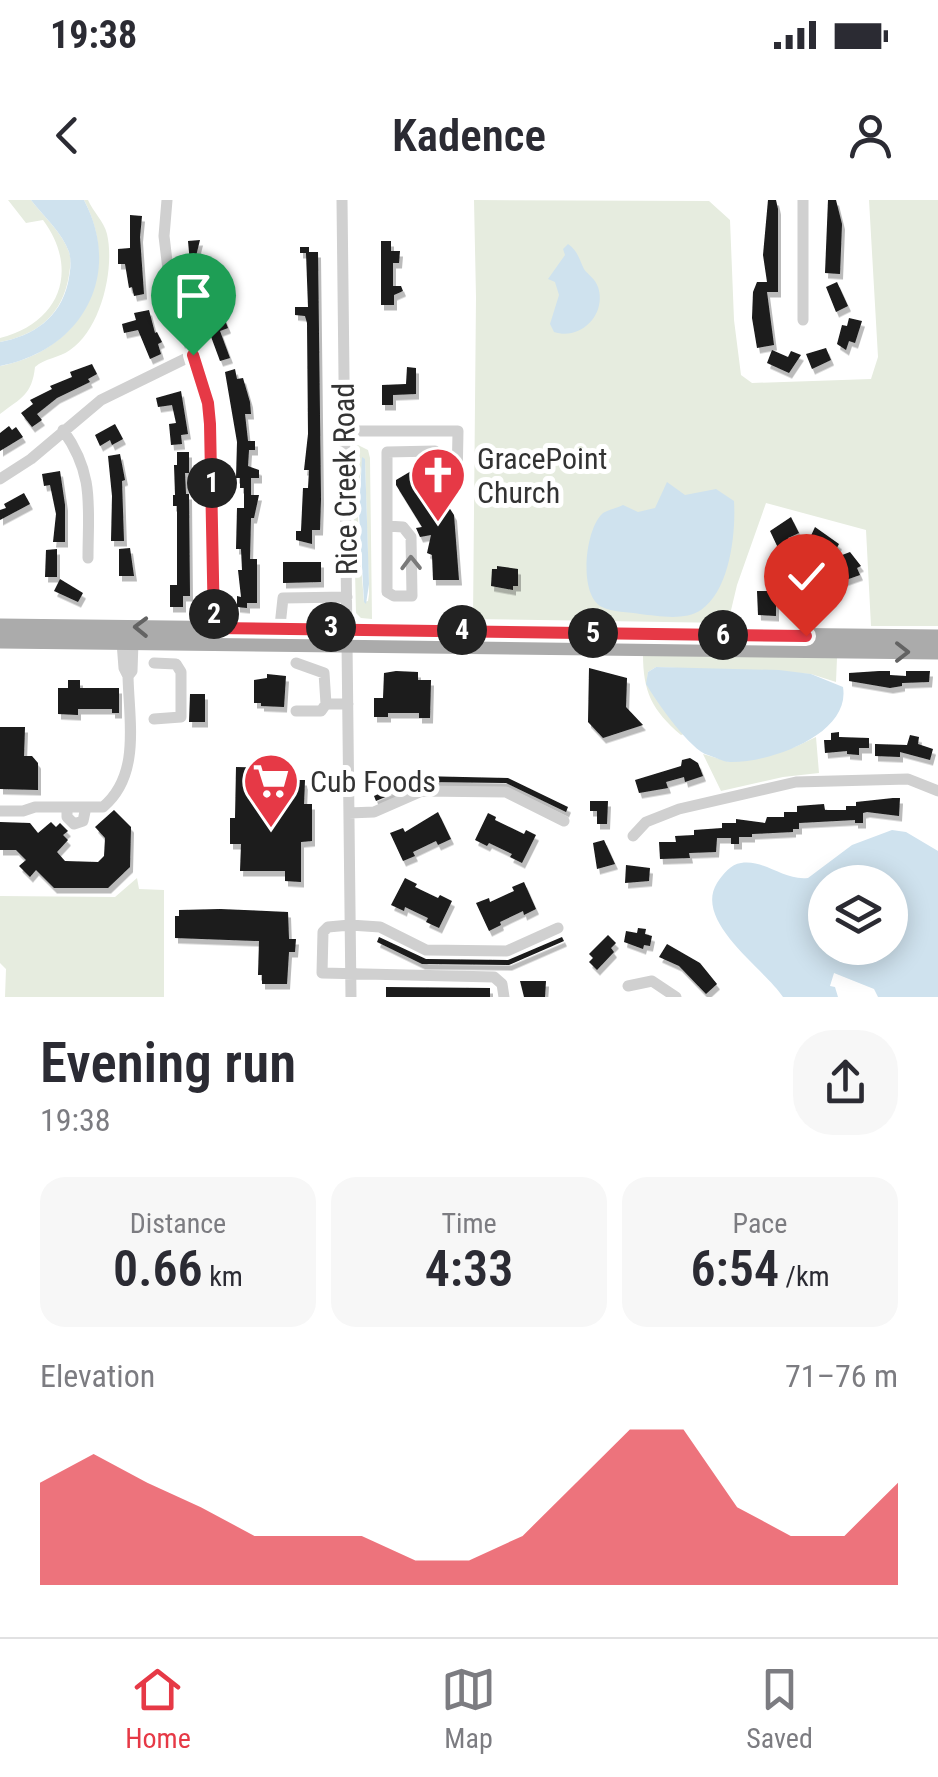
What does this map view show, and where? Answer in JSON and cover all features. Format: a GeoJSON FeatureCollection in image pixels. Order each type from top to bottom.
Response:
{"type":"FeatureCollection","features":[{"type":"Feature","properties":{"kind":"main road"},"geometry":{"type":"LineString","coordinates":[[0,626],[214,635],[806,644],[938,652]]}},
{"type":"Feature","properties":{"kind":"main road"},"geometry":{"type":"LineString","coordinates":[[0,640],[127,642],[280,626],[347,636]]}},
{"type":"Feature","properties":{"kind":"main road"},"geometry":{"type":"LineString","coordinates":[[806,644],[938,636]]}},
{"type":"Feature","properties":{"kind":"street"},"geometry":{"type":"LineString","coordinates":[[167,200],[166,270],[178,320],[208,403],[214,635]]}},
{"type":"Feature","properties":{"kind":"street","name":"Rice Creek Road"},"geometry":{"type":"LineString","coordinates":[[342,200],[350,997]]}},
{"type":"Feature","properties":{"kind":"street"},"geometry":{"type":"LineString","coordinates":[[803,200],[803,320]]}},
{"type":"Feature","properties":{"kind":"street"},"geometry":{"type":"LineString","coordinates":[[0,479],[31,459],[101,400],[193,355]]}},
{"type":"Feature","properties":{"kind":"street"},"geometry":{"type":"LineString","coordinates":[[63,430],[78,450],[86,473],[88,558]]}},
{"type":"Feature","properties":{"kind":"street"},"geometry":{"type":"LineString","coordinates":[[345,430],[458,430],[457,484],[435,451],[387,452]]}},
{"type":"Feature","properties":{"kind":"street"},"geometry":{"type":"LineString","coordinates":[[386,430],[386,592],[412,596],[411,537],[403,527],[387,526]]}},
{"type":"Feature","properties":{"kind":"street"},"geometry":{"type":"LineString","coordinates":[[806,578],[806,644]]}},
{"type":"Feature","properties":{"kind":"street"},"geometry":{"type":"LineString","coordinates":[[280,626],[283,598],[346,597]]}},
{"type":"Feature","properties":{"kind":"street"},"geometry":{"type":"LineString","coordinates":[[0,811],[103,807],[117,795],[126,776],[129,750],[127,642]]}},
{"type":"Feature","properties":{"kind":"street"},"geometry":{"type":"LineString","coordinates":[[154,663],[176,664],[182,672],[180,717],[154,719]]}},
{"type":"Feature","properties":{"kind":"street"},"geometry":{"type":"LineString","coordinates":[[296,663],[324,673],[326,704],[321,711],[296,711]]}},
{"type":"Feature","properties":{"kind":"street"},"geometry":{"type":"LineString","coordinates":[[326,704],[348,704]]}},
{"type":"Feature","properties":{"kind":"street"},"geometry":{"type":"LineString","coordinates":[[633,836],[646,822],[679,809],[796,782],[908,779],[938,790]]}},
{"type":"Feature","properties":{"kind":"street"},"geometry":{"type":"LineString","coordinates":[[349,813],[374,812],[422,791],[506,792],[564,821]]}},
{"type":"Feature","properties":{"kind":"street"},"geometry":{"type":"LineString","coordinates":[[504,997],[502,984],[494,978],[322,972],[323,932],[328,927],[350,925],[380,927],[426,950],[507,951],[558,928]]}},
{"type":"Feature","properties":{"kind":"street"},"geometry":{"type":"LineString","coordinates":[[628,986],[652,981],[676,997]]}},
{"type":"Feature","properties":{"kind":"shaded area"},"geometry":{"type":"Polygon","coordinates":[[[8,200],[31,200],[62,238],[70,264],[66,289],[55,311],[37,328],[0,342],[0,338],[21,331],[50,307],[61,275],[60,257],[43,220],[26,223],[8,200]]]}},
{"type":"Feature","properties":{"kind":"shaded area"},"geometry":{"type":"Polygon","coordinates":[[[84,200],[88,200],[103,225],[109,248],[107,281],[97,313],[90,328],[70,350],[35,367],[28,390],[0,414],[0,366],[28,358],[52,344],[72,327],[87,306],[96,282],[99,255],[95,228],[84,200]]]}},
{"type":"Feature","properties":{"kind":"shaded area"},"geometry":{"type":"Polygon","coordinates":[[[474,200],[709,201],[730,220],[734,320],[741,375],[752,383],[871,379],[878,357],[869,200],[938,200],[938,626],[871,626],[866,530],[766,503],[728,623],[473,619],[474,200]]]}},
{"type":"Feature","properties":{"kind":"shaded area"},"geometry":{"type":"Polygon","coordinates":[[[355,440],[368,450],[370,458],[372,619],[356,613],[352,444],[355,440]],[[365,459],[358,508],[364,602],[369,594],[365,459]]]}},
{"type":"Feature","properties":{"kind":"shaded area"},"geometry":{"type":"Polygon","coordinates":[[[643,654],[837,658],[836,682],[811,674],[656,667],[648,672],[647,684],[684,734],[681,735],[651,699],[645,679],[643,654]]]}},
{"type":"Feature","properties":{"kind":"shaded area"},"geometry":{"type":"Polygon","coordinates":[[[816,737],[819,773],[721,791],[703,754],[730,762],[795,747],[816,737]]]}},
{"type":"Feature","properties":{"kind":"shaded area"},"geometry":{"type":"Polygon","coordinates":[[[137,878],[139,889],[164,890],[164,997],[5,997],[6,969],[0,963],[0,896],[115,897],[137,878]]]}},
{"type":"Feature","properties":{"kind":"water"},"geometry":{"type":"Polygon","coordinates":[[[31,200],[84,200],[95,228],[99,256],[96,282],[73,327],[29,358],[0,366],[0,342],[34,330],[52,315],[69,279],[66,245],[31,200]]]}},
{"type":"Feature","properties":{"kind":"water"},"geometry":{"type":"Polygon","coordinates":[[[568,244],[597,284],[600,297],[590,323],[564,334],[554,332],[550,324],[559,295],[555,282],[548,279],[568,244]]]}},
{"type":"Feature","properties":{"kind":"water"},"geometry":{"type":"Polygon","coordinates":[[[362,457],[369,584],[366,604],[359,513],[362,457]]]}},
{"type":"Feature","properties":{"kind":"water"},"geometry":{"type":"Polygon","coordinates":[[[667,482],[685,495],[716,489],[734,501],[732,544],[719,589],[701,610],[687,616],[655,616],[602,607],[589,590],[587,577],[588,547],[596,522],[604,513],[623,505],[638,512],[655,508],[667,482]]]}},
{"type":"Feature","properties":{"kind":"water"},"geometry":{"type":"Polygon","coordinates":[[[656,667],[811,674],[843,687],[842,704],[834,719],[804,743],[765,757],[727,762],[701,751],[666,713],[646,684],[648,672],[656,667]]]}},
{"type":"Feature","properties":{"kind":"water"},"geometry":{"type":"Polygon","coordinates":[[[892,830],[906,832],[938,851],[938,997],[878,997],[874,989],[834,973],[830,986],[835,987],[838,997],[783,997],[734,944],[715,913],[712,898],[717,883],[731,867],[749,863],[808,878],[808,965],[908,965],[908,865],[825,865],[852,845],[892,830]]]}},
{"type":"Feature","properties":{"kind":"building"},"geometry":{"type":"Polygon","coordinates":[[[768,200],[776,200],[778,209],[778,292],[767,292],[774,345],[757,348],[753,292],[757,282],[767,282],[763,255],[768,200]]]}},
{"type":"Feature","properties":{"kind":"building"},"geometry":{"type":"Polygon","coordinates":[[[828,200],[836,200],[842,224],[840,274],[825,273],[828,200]]]}},
{"type":"Feature","properties":{"kind":"building"},"geometry":{"type":"Polygon","coordinates":[[[130,215],[142,216],[144,294],[134,296],[125,264],[118,264],[118,249],[130,248],[130,215]]]}},
{"type":"Feature","properties":{"kind":"building"},"geometry":{"type":"Polygon","coordinates":[[[200,240],[194,264],[202,266],[210,299],[198,302],[188,241],[200,240]]]}},
{"type":"Feature","properties":{"kind":"building"},"geometry":{"type":"Polygon","coordinates":[[[381,241],[391,241],[391,251],[400,251],[399,263],[393,263],[393,286],[401,286],[403,291],[394,295],[394,305],[381,305],[381,241]]]}},
{"type":"Feature","properties":{"kind":"building"},"geometry":{"type":"Polygon","coordinates":[[[300,247],[318,252],[321,499],[320,530],[312,530],[312,544],[296,540],[296,531],[301,531],[303,488],[308,488],[309,470],[304,470],[308,434],[307,323],[305,316],[295,315],[295,307],[308,307],[306,253],[300,253],[300,247]]]}},
{"type":"Feature","properties":{"kind":"building"},"geometry":{"type":"Polygon","coordinates":[[[837,282],[848,306],[836,312],[826,287],[837,282]]]}},
{"type":"Feature","properties":{"kind":"building"},"geometry":{"type":"Polygon","coordinates":[[[149,310],[155,333],[162,342],[158,344],[161,354],[150,359],[138,330],[124,333],[122,324],[136,320],[134,313],[149,310]]]}},
{"type":"Feature","properties":{"kind":"building"},"geometry":{"type":"Polygon","coordinates":[[[214,310],[216,315],[222,313],[228,328],[220,331],[230,358],[220,361],[203,315],[214,310]]]}},
{"type":"Feature","properties":{"kind":"building"},"geometry":{"type":"Polygon","coordinates":[[[849,318],[862,321],[855,343],[849,341],[846,350],[837,344],[842,325],[847,326],[849,318]]]}},
{"type":"Feature","properties":{"kind":"building"},"geometry":{"type":"Polygon","coordinates":[[[826,348],[831,360],[812,369],[806,354],[826,348]]]}},
{"type":"Feature","properties":{"kind":"building"},"geometry":{"type":"Polygon","coordinates":[[[772,350],[788,357],[791,351],[801,355],[789,373],[767,363],[772,350]]]}},
{"type":"Feature","properties":{"kind":"building"},"geometry":{"type":"Polygon","coordinates":[[[92,364],[97,374],[88,379],[90,382],[57,398],[37,414],[42,420],[32,427],[21,413],[33,404],[30,400],[72,377],[70,372],[92,364]]]}},
{"type":"Feature","properties":{"kind":"building"},"geometry":{"type":"Polygon","coordinates":[[[407,367],[416,368],[416,394],[393,395],[393,405],[382,405],[382,385],[406,384],[407,367]]]}},
{"type":"Feature","properties":{"kind":"building"},"geometry":{"type":"Polygon","coordinates":[[[235,369],[237,379],[243,378],[250,402],[251,414],[245,414],[248,441],[255,441],[255,450],[249,450],[248,466],[259,470],[259,478],[251,478],[251,495],[259,495],[251,518],[250,559],[257,559],[257,603],[247,603],[247,608],[237,607],[237,596],[241,597],[238,570],[242,570],[241,549],[236,549],[237,508],[244,508],[244,488],[240,488],[240,478],[236,478],[237,442],[225,372],[235,369]]]}},
{"type":"Feature","properties":{"kind":"building"},"geometry":{"type":"Polygon","coordinates":[[[181,391],[188,434],[181,435],[182,444],[171,445],[169,424],[176,423],[172,405],[158,407],[156,398],[181,391]]]}},
{"type":"Feature","properties":{"kind":"building"},"geometry":{"type":"Polygon","coordinates":[[[115,424],[123,439],[100,446],[95,435],[115,424]]]}},
{"type":"Feature","properties":{"kind":"building"},"geometry":{"type":"Polygon","coordinates":[[[9,426],[12,430],[16,427],[23,437],[0,451],[0,433],[9,426]]]}},
{"type":"Feature","properties":{"kind":"building"},"geometry":{"type":"Polygon","coordinates":[[[177,452],[189,452],[189,473],[185,473],[189,494],[190,596],[183,596],[183,607],[170,607],[170,585],[177,585],[177,506],[173,506],[173,495],[177,452]]]}},
{"type":"Feature","properties":{"kind":"building"},"geometry":{"type":"Polygon","coordinates":[[[120,454],[125,480],[124,541],[111,541],[108,456],[120,454]]]}},
{"type":"Feature","properties":{"kind":"building","name":"GracePoint Church"},"geometry":{"type":"Polygon","coordinates":[[[418,467],[420,471],[424,469],[454,515],[459,580],[433,580],[432,555],[427,553],[431,535],[420,537],[416,528],[422,527],[396,485],[396,480],[418,467]]]}},
{"type":"Feature","properties":{"kind":"building"},"geometry":{"type":"Polygon","coordinates":[[[60,471],[65,542],[53,542],[56,514],[50,485],[44,486],[42,474],[60,471]]]}},
{"type":"Feature","properties":{"kind":"building"},"geometry":{"type":"Polygon","coordinates":[[[24,493],[30,504],[0,520],[4,504],[24,493]]]}},
{"type":"Feature","properties":{"kind":"building"},"geometry":{"type":"Polygon","coordinates":[[[791,517],[799,533],[788,538],[792,546],[780,552],[770,531],[791,517]]]}},
{"type":"Feature","properties":{"kind":"building"},"geometry":{"type":"Polygon","coordinates":[[[815,527],[839,544],[834,553],[809,540],[815,527]]]}},
{"type":"Feature","properties":{"kind":"building"},"geometry":{"type":"Polygon","coordinates":[[[130,548],[134,576],[119,576],[119,549],[130,548]]]}},
{"type":"Feature","properties":{"kind":"building"},"geometry":{"type":"Polygon","coordinates":[[[57,549],[57,577],[45,577],[46,550],[57,549]]]}},
{"type":"Feature","properties":{"kind":"building"},"geometry":{"type":"Polygon","coordinates":[[[850,552],[861,566],[857,568],[860,575],[843,581],[837,557],[850,552]]]}},
{"type":"Feature","properties":{"kind":"building"},"geometry":{"type":"Polygon","coordinates":[[[283,562],[321,562],[321,582],[283,583],[283,562]]]}},
{"type":"Feature","properties":{"kind":"building"},"geometry":{"type":"Polygon","coordinates":[[[492,569],[518,569],[518,586],[513,586],[513,590],[491,586],[492,569]]]}},
{"type":"Feature","properties":{"kind":"building"},"geometry":{"type":"Polygon","coordinates":[[[60,579],[83,593],[78,602],[54,591],[60,579]]]}},
{"type":"Feature","properties":{"kind":"building"},"geometry":{"type":"Polygon","coordinates":[[[757,591],[776,591],[776,616],[758,615],[757,591]]]}},
{"type":"Feature","properties":{"kind":"building"},"geometry":{"type":"Polygon","coordinates":[[[589,668],[627,678],[626,707],[643,725],[603,738],[588,722],[589,668]]]}},
{"type":"Feature","properties":{"kind":"building"},"geometry":{"type":"Polygon","coordinates":[[[890,671],[890,675],[906,676],[906,671],[930,671],[929,682],[902,683],[890,688],[849,681],[849,673],[890,671]]]}},
{"type":"Feature","properties":{"kind":"building"},"geometry":{"type":"Polygon","coordinates":[[[418,672],[418,680],[431,680],[430,718],[419,718],[419,713],[374,717],[374,698],[383,698],[384,673],[418,672]]]}},
{"type":"Feature","properties":{"kind":"building"},"geometry":{"type":"Polygon","coordinates":[[[267,674],[286,676],[284,707],[254,703],[254,680],[267,678],[267,674]]]}},
{"type":"Feature","properties":{"kind":"building"},"geometry":{"type":"Polygon","coordinates":[[[68,680],[80,680],[80,688],[119,688],[119,713],[112,713],[112,709],[78,709],[78,715],[58,714],[58,688],[68,688],[68,680]]]}},
{"type":"Feature","properties":{"kind":"building"},"geometry":{"type":"Polygon","coordinates":[[[190,694],[205,694],[205,722],[189,722],[190,694]]]}},
{"type":"Feature","properties":{"kind":"building"},"geometry":{"type":"Polygon","coordinates":[[[0,727],[25,727],[24,756],[32,756],[38,763],[38,790],[0,789],[0,727]]]}},
{"type":"Feature","properties":{"kind":"building"},"geometry":{"type":"Polygon","coordinates":[[[839,732],[839,737],[869,738],[869,748],[859,748],[859,755],[847,751],[825,753],[824,740],[831,740],[831,733],[839,732]]]}},
{"type":"Feature","properties":{"kind":"building"},"geometry":{"type":"Polygon","coordinates":[[[910,735],[919,737],[918,744],[933,749],[930,760],[900,752],[900,757],[875,756],[875,744],[907,745],[910,735]]]}},
{"type":"Feature","properties":{"kind":"building"},"geometry":{"type":"Polygon","coordinates":[[[690,758],[698,763],[703,776],[685,782],[684,777],[666,782],[668,788],[639,793],[635,780],[681,766],[682,760],[690,758]]]}},
{"type":"Feature","properties":{"kind":"building","name":"Cub Foods"},"geometry":{"type":"Polygon","coordinates":[[[236,767],[275,768],[275,780],[305,780],[304,804],[312,804],[312,841],[301,842],[301,882],[285,881],[285,871],[240,871],[241,844],[230,844],[236,767]]]}},
{"type":"Feature","properties":{"kind":"building"},"geometry":{"type":"Polygon","coordinates":[[[418,776],[508,778],[568,807],[566,812],[506,783],[421,782],[376,801],[374,796],[418,776]]]}},
{"type":"Feature","properties":{"kind":"building"},"geometry":{"type":"Polygon","coordinates":[[[900,798],[899,816],[867,812],[863,813],[863,823],[799,823],[799,829],[793,832],[739,837],[739,844],[731,844],[731,838],[717,838],[716,852],[660,859],[659,842],[676,842],[675,836],[722,828],[722,823],[736,823],[736,819],[765,823],[767,817],[797,812],[797,806],[824,804],[825,810],[846,810],[846,806],[856,806],[856,802],[900,798]]]}},
{"type":"Feature","properties":{"kind":"building"},"geometry":{"type":"Polygon","coordinates":[[[590,801],[608,801],[607,824],[597,824],[597,811],[590,811],[590,801]]]}},
{"type":"Feature","properties":{"kind":"building"},"geometry":{"type":"Polygon","coordinates":[[[114,810],[131,827],[130,867],[108,888],[54,888],[36,870],[30,877],[19,866],[26,860],[16,850],[0,850],[0,822],[30,823],[38,833],[51,822],[56,827],[60,823],[68,831],[63,835],[68,840],[57,852],[65,861],[98,862],[104,856],[105,838],[95,827],[114,810]]]}},
{"type":"Feature","properties":{"kind":"building"},"geometry":{"type":"Polygon","coordinates":[[[438,812],[451,839],[438,845],[436,841],[403,861],[390,833],[403,828],[405,832],[438,812]]]}},
{"type":"Feature","properties":{"kind":"building"},"geometry":{"type":"Polygon","coordinates":[[[488,813],[524,834],[526,830],[536,835],[522,863],[510,857],[512,854],[475,840],[488,813]]]}},
{"type":"Feature","properties":{"kind":"building"},"geometry":{"type":"Polygon","coordinates":[[[604,840],[615,864],[597,869],[593,843],[604,840]]]}},
{"type":"Feature","properties":{"kind":"building"},"geometry":{"type":"Polygon","coordinates":[[[626,865],[650,868],[649,881],[625,883],[626,865]]]}},
{"type":"Feature","properties":{"kind":"building"},"geometry":{"type":"Polygon","coordinates":[[[405,878],[417,884],[415,887],[452,901],[439,928],[426,922],[428,918],[391,905],[405,878]]]}},
{"type":"Feature","properties":{"kind":"building"},"geometry":{"type":"Polygon","coordinates":[[[524,882],[536,909],[524,915],[523,911],[489,931],[476,903],[489,898],[490,902],[524,882]]]}},
{"type":"Feature","properties":{"kind":"building"},"geometry":{"type":"Polygon","coordinates":[[[179,910],[288,912],[289,939],[296,939],[295,952],[289,952],[287,984],[262,984],[262,975],[258,975],[259,941],[175,938],[175,916],[179,916],[179,910]]]}},
{"type":"Feature","properties":{"kind":"building"},"geometry":{"type":"Polygon","coordinates":[[[638,928],[646,929],[645,934],[652,936],[650,946],[644,945],[643,949],[624,942],[626,931],[637,933],[638,928]]]}},
{"type":"Feature","properties":{"kind":"building"},"geometry":{"type":"Polygon","coordinates":[[[608,935],[616,943],[611,948],[614,952],[597,970],[589,962],[593,958],[589,954],[608,935]]]}},
{"type":"Feature","properties":{"kind":"building"},"geometry":{"type":"Polygon","coordinates":[[[379,937],[426,959],[508,960],[562,937],[564,941],[509,965],[422,964],[377,942],[379,937]]]}},
{"type":"Feature","properties":{"kind":"building"},"geometry":{"type":"Polygon","coordinates":[[[667,944],[700,963],[717,984],[706,994],[679,966],[659,957],[667,944]]]}},
{"type":"Feature","properties":{"kind":"building"},"geometry":{"type":"Polygon","coordinates":[[[520,981],[546,981],[545,997],[524,997],[520,981]]]}},
{"type":"Feature","properties":{"kind":"building"},"geometry":{"type":"Polygon","coordinates":[[[386,987],[490,988],[490,997],[386,997],[386,987]]]}},
{"type":"Feature","properties":{"kind":"place","name":"GracePoint Church"},"geometry":{"type":"Point","coordinates":[438,524]}},
{"type":"Feature","properties":{"kind":"place","name":"Cub Foods"},"geometry":{"type":"Point","coordinates":[271,830]}},
{"type":"Feature","properties":{"kind":"route"},"geometry":{"type":"LineString","coordinates":[[193,355],[208,403],[212,447],[214,628],[806,636]]}}]}
